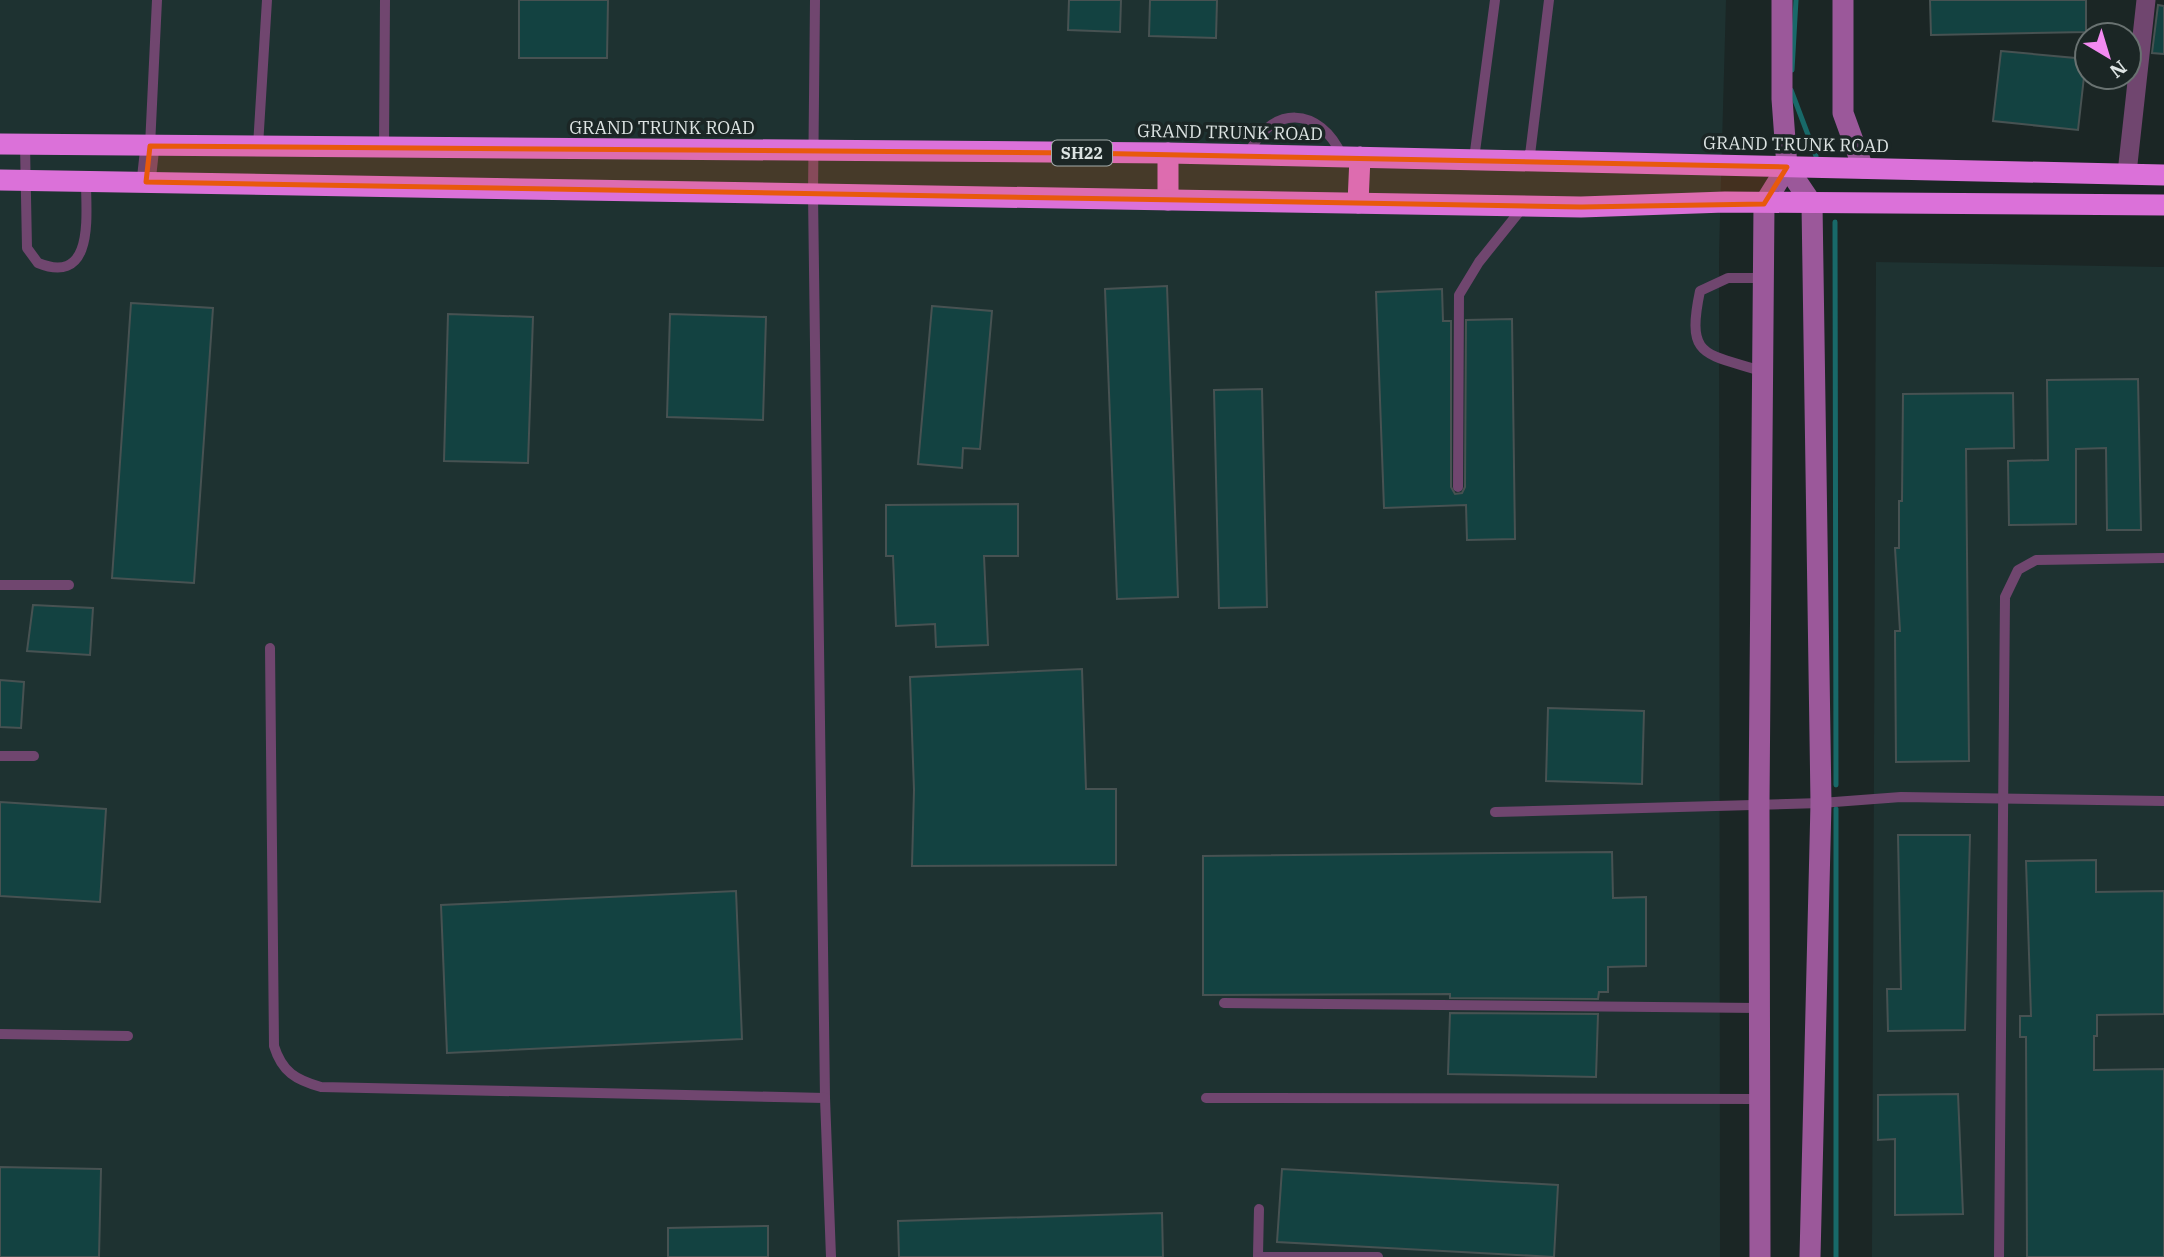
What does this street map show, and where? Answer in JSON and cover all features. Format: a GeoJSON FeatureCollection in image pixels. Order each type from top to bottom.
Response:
{"type":"FeatureCollection","features":[{"type":"Feature","properties":{"kind":"highway","name":"GRAND TRUNK ROAD"},"geometry":{"type":"LineString","coordinates":[[0,144],[1168,153],[2164,175]]}},
{"type":"Feature","properties":{"kind":"highway"},"geometry":{"type":"LineString","coordinates":[[1168,153],[1168,200]]}},
{"type":"Feature","properties":{"kind":"highway"},"geometry":{"type":"LineString","coordinates":[[1351,157],[1359,203]]}},
{"type":"Feature","properties":{"kind":"highway"},"geometry":{"type":"LineString","coordinates":[[0,180],[1524,206],[1726,202],[2164,205]]}},
{"type":"Feature","properties":{"kind":"street"},"geometry":{"type":"LineString","coordinates":[[1782,0],[1782,99],[1787,167],[1812,204],[1821,803],[1810,1257]]}},
{"type":"Feature","properties":{"kind":"street"},"geometry":{"type":"LineString","coordinates":[[1843,0],[1843,113],[1863,168]]}},
{"type":"Feature","properties":{"kind":"street"},"geometry":{"type":"LineString","coordinates":[[2127,173],[2146,0]]}},
{"type":"Feature","properties":{"kind":"street"},"geometry":{"type":"LineString","coordinates":[[146,182],[150,146]]}},
{"type":"Feature","properties":{"kind":"street"},"geometry":{"type":"LineString","coordinates":[[1760,1257],[1759,803],[1764,204],[1787,167]]}},
{"type":"Feature","properties":{"kind":"lane"},"geometry":{"type":"LineString","coordinates":[[150,146],[157,0]]}},
{"type":"Feature","properties":{"kind":"lane"},"geometry":{"type":"LineString","coordinates":[[258,146],[267,0]]}},
{"type":"Feature","properties":{"kind":"lane"},"geometry":{"type":"LineString","coordinates":[[384,147],[386,0]]}},
{"type":"Feature","properties":{"kind":"lane"},"geometry":{"type":"LineString","coordinates":[[815,0],[812,151],[825,1098],[831,1257]]}},
{"type":"Feature","properties":{"kind":"lane"},"geometry":{"type":"LineString","coordinates":[[1474,160],[1495,0]]}},
{"type":"Feature","properties":{"kind":"lane"},"geometry":{"type":"LineString","coordinates":[[1529,163],[1549,0]]}},
{"type":"Feature","properties":{"kind":"lane"},"geometry":{"type":"LineString","coordinates":[[1248,155],[1256,138],[1269,124],[1294,117],[1318,122],[1351,157]]}},
{"type":"Feature","properties":{"kind":"lane"},"geometry":{"type":"LineString","coordinates":[[25,144],[27,248],[38,264],[56,268],[68,265],[85,248],[86,181]]}},
{"type":"Feature","properties":{"kind":"lane"},"geometry":{"type":"LineString","coordinates":[[1458,487],[1459,295],[1479,262],[1524,206]]}},
{"type":"Feature","properties":{"kind":"lane"},"geometry":{"type":"LineString","coordinates":[[1761,371],[1704,352],[1697,343],[1694,321],[1700,291],[1728,278],[1763,278]]}},
{"type":"Feature","properties":{"kind":"lane"},"geometry":{"type":"LineString","coordinates":[[1999,1257],[2005,597],[2018,570],[2036,560],[2164,558]]}},
{"type":"Feature","properties":{"kind":"lane"},"geometry":{"type":"LineString","coordinates":[[0,585],[69,585]]}},
{"type":"Feature","properties":{"kind":"lane"},"geometry":{"type":"LineString","coordinates":[[270,648],[274,1046],[286,1072],[301,1081],[321,1087],[825,1098]]}},
{"type":"Feature","properties":{"kind":"lane"},"geometry":{"type":"LineString","coordinates":[[0,756],[34,755]]}},
{"type":"Feature","properties":{"kind":"lane"},"geometry":{"type":"LineString","coordinates":[[1495,812],[1821,803],[1901,797],[2005,796],[2164,801]]}},
{"type":"Feature","properties":{"kind":"lane"},"geometry":{"type":"LineString","coordinates":[[1224,1003],[1760,1008]]}},
{"type":"Feature","properties":{"kind":"lane"},"geometry":{"type":"LineString","coordinates":[[0,1034],[128,1036]]}},
{"type":"Feature","properties":{"kind":"lane"},"geometry":{"type":"LineString","coordinates":[[1206,1098],[1760,1099]]}},
{"type":"Feature","properties":{"kind":"lane"},"geometry":{"type":"LineString","coordinates":[[1259,1209],[1258,1256],[1377,1257]]}},
{"type":"Feature","properties":{"kind":"highlighted area"},"geometry":{"type":"Polygon","coordinates":[[[150,146],[1080,153],[1787,167],[1764,204],[1581,207],[146,182],[150,146]]]}},
{"type":"Feature","properties":{"kind":"shaded area"},"geometry":{"type":"Polygon","coordinates":[[[0,0],[1726,0],[1719,253],[1720,1257],[0,1257],[0,0]]]}},
{"type":"Feature","properties":{"kind":"shaded area"},"geometry":{"type":"Polygon","coordinates":[[[1876,262],[2164,267],[2164,1257],[1872,1257],[1876,262]]]}},
{"type":"Feature","properties":{"kind":"building"},"geometry":{"type":"Polygon","coordinates":[[[519,0],[608,0],[607,58],[519,58],[519,0]]]}},
{"type":"Feature","properties":{"kind":"building"},"geometry":{"type":"Polygon","coordinates":[[[1069,0],[1121,0],[1120,32],[1068,30],[1069,0]]]}},
{"type":"Feature","properties":{"kind":"building"},"geometry":{"type":"Polygon","coordinates":[[[1150,0],[1217,0],[1216,38],[1149,36],[1150,0]]]}},
{"type":"Feature","properties":{"kind":"building"},"geometry":{"type":"Polygon","coordinates":[[[1930,0],[2086,0],[2086,21],[2073,21],[2073,32],[1931,35],[1930,0]]]}},
{"type":"Feature","properties":{"kind":"building"},"geometry":{"type":"Polygon","coordinates":[[[2158,5],[2164,6],[2164,54],[2152,53],[2158,5]]]}},
{"type":"Feature","properties":{"kind":"building"},"geometry":{"type":"Polygon","coordinates":[[[2001,51],[2073,58],[2073,91],[2082,91],[2078,130],[1993,121],[2001,51]]]}},
{"type":"Feature","properties":{"kind":"building"},"geometry":{"type":"Polygon","coordinates":[[[1167,286],[1178,597],[1117,599],[1105,289],[1167,286]]]}},
{"type":"Feature","properties":{"kind":"building"},"geometry":{"type":"Polygon","coordinates":[[[1442,289],[1443,321],[1451,321],[1451,487],[1455,494],[1462,493],[1465,487],[1466,320],[1512,319],[1515,539],[1467,540],[1466,505],[1384,508],[1376,292],[1442,289]]]}},
{"type":"Feature","properties":{"kind":"building"},"geometry":{"type":"Polygon","coordinates":[[[131,303],[213,308],[194,583],[112,578],[131,303]]]}},
{"type":"Feature","properties":{"kind":"building"},"geometry":{"type":"Polygon","coordinates":[[[932,306],[992,311],[980,449],[963,448],[962,468],[918,464],[932,306]]]}},
{"type":"Feature","properties":{"kind":"building"},"geometry":{"type":"Polygon","coordinates":[[[448,314],[533,317],[528,463],[444,461],[448,314]]]}},
{"type":"Feature","properties":{"kind":"building"},"geometry":{"type":"Polygon","coordinates":[[[670,314],[766,317],[763,420],[667,417],[670,314]]]}},
{"type":"Feature","properties":{"kind":"building"},"geometry":{"type":"Polygon","coordinates":[[[2138,379],[2141,530],[2107,530],[2106,448],[2076,449],[2076,524],[2009,525],[2008,461],[2048,460],[2047,380],[2138,379]]]}},
{"type":"Feature","properties":{"kind":"building"},"geometry":{"type":"Polygon","coordinates":[[[1262,389],[1267,607],[1219,608],[1214,390],[1262,389]]]}},
{"type":"Feature","properties":{"kind":"building"},"geometry":{"type":"Polygon","coordinates":[[[2013,393],[2014,448],[1966,449],[1969,761],[1896,762],[1895,631],[1900,631],[1895,548],[1899,548],[1899,501],[1902,501],[1903,394],[2013,393]]]}},
{"type":"Feature","properties":{"kind":"building"},"geometry":{"type":"Polygon","coordinates":[[[1018,504],[1018,556],[984,556],[988,645],[936,647],[935,624],[896,626],[893,556],[886,556],[886,505],[1018,504]]]}},
{"type":"Feature","properties":{"kind":"building"},"geometry":{"type":"Polygon","coordinates":[[[33,605],[93,608],[90,655],[27,651],[33,605]]]}},
{"type":"Feature","properties":{"kind":"building"},"geometry":{"type":"Polygon","coordinates":[[[1082,669],[1086,789],[1116,789],[1116,865],[912,866],[914,790],[910,677],[1082,669]]]}},
{"type":"Feature","properties":{"kind":"building"},"geometry":{"type":"Polygon","coordinates":[[[0,680],[24,682],[21,728],[0,727],[0,680]]]}},
{"type":"Feature","properties":{"kind":"building"},"geometry":{"type":"Polygon","coordinates":[[[1548,708],[1644,711],[1642,784],[1546,781],[1548,708]]]}},
{"type":"Feature","properties":{"kind":"building"},"geometry":{"type":"Polygon","coordinates":[[[0,802],[106,809],[100,902],[0,896],[0,802]]]}},
{"type":"Feature","properties":{"kind":"building"},"geometry":{"type":"Polygon","coordinates":[[[1898,835],[1970,835],[1965,1030],[1888,1031],[1887,989],[1901,989],[1898,835]]]}},
{"type":"Feature","properties":{"kind":"building"},"geometry":{"type":"Polygon","coordinates":[[[1612,852],[1613,898],[1646,897],[1646,966],[1608,967],[1608,992],[1599,992],[1598,999],[1450,998],[1450,994],[1203,995],[1203,856],[1612,852]]]}},
{"type":"Feature","properties":{"kind":"building"},"geometry":{"type":"Polygon","coordinates":[[[2096,860],[2096,892],[2164,891],[2164,1014],[2097,1015],[2094,1070],[2164,1069],[2164,1257],[2027,1257],[2026,1037],[2020,1037],[2020,1016],[2031,1016],[2026,861],[2096,860]]]}},
{"type":"Feature","properties":{"kind":"building"},"geometry":{"type":"Polygon","coordinates":[[[736,891],[742,1039],[447,1053],[441,905],[736,891]]]}},
{"type":"Feature","properties":{"kind":"building"},"geometry":{"type":"Polygon","coordinates":[[[1450,1013],[1598,1014],[1596,1077],[1448,1074],[1450,1013]]]}},
{"type":"Feature","properties":{"kind":"building"},"geometry":{"type":"Polygon","coordinates":[[[1958,1094],[1963,1214],[1895,1215],[1895,1139],[1878,1140],[1878,1095],[1958,1094]]]}},
{"type":"Feature","properties":{"kind":"building"},"geometry":{"type":"Polygon","coordinates":[[[0,1167],[101,1169],[99,1257],[0,1257],[0,1167]]]}},
{"type":"Feature","properties":{"kind":"building"},"geometry":{"type":"Polygon","coordinates":[[[1282,1169],[1558,1185],[1554,1257],[1277,1242],[1282,1169]]]}},
{"type":"Feature","properties":{"kind":"building"},"geometry":{"type":"Polygon","coordinates":[[[1162,1213],[1163,1257],[899,1257],[898,1221],[1162,1213]]]}},
{"type":"Feature","properties":{"kind":"building"},"geometry":{"type":"Polygon","coordinates":[[[768,1226],[768,1257],[668,1257],[668,1228],[768,1226]]]}},
{"type":"Feature","properties":{"kind":"waterway"},"geometry":{"type":"LineString","coordinates":[[1792,70],[1796,0]]}},
{"type":"Feature","properties":{"kind":"waterway"},"geometry":{"type":"LineString","coordinates":[[1791,90],[1816,156]]}},
{"type":"Feature","properties":{"kind":"waterway"},"geometry":{"type":"LineString","coordinates":[[1835,222],[1836,785]]}},
{"type":"Feature","properties":{"kind":"waterway"},"geometry":{"type":"LineString","coordinates":[[1836,809],[1836,1257]]}}]}
